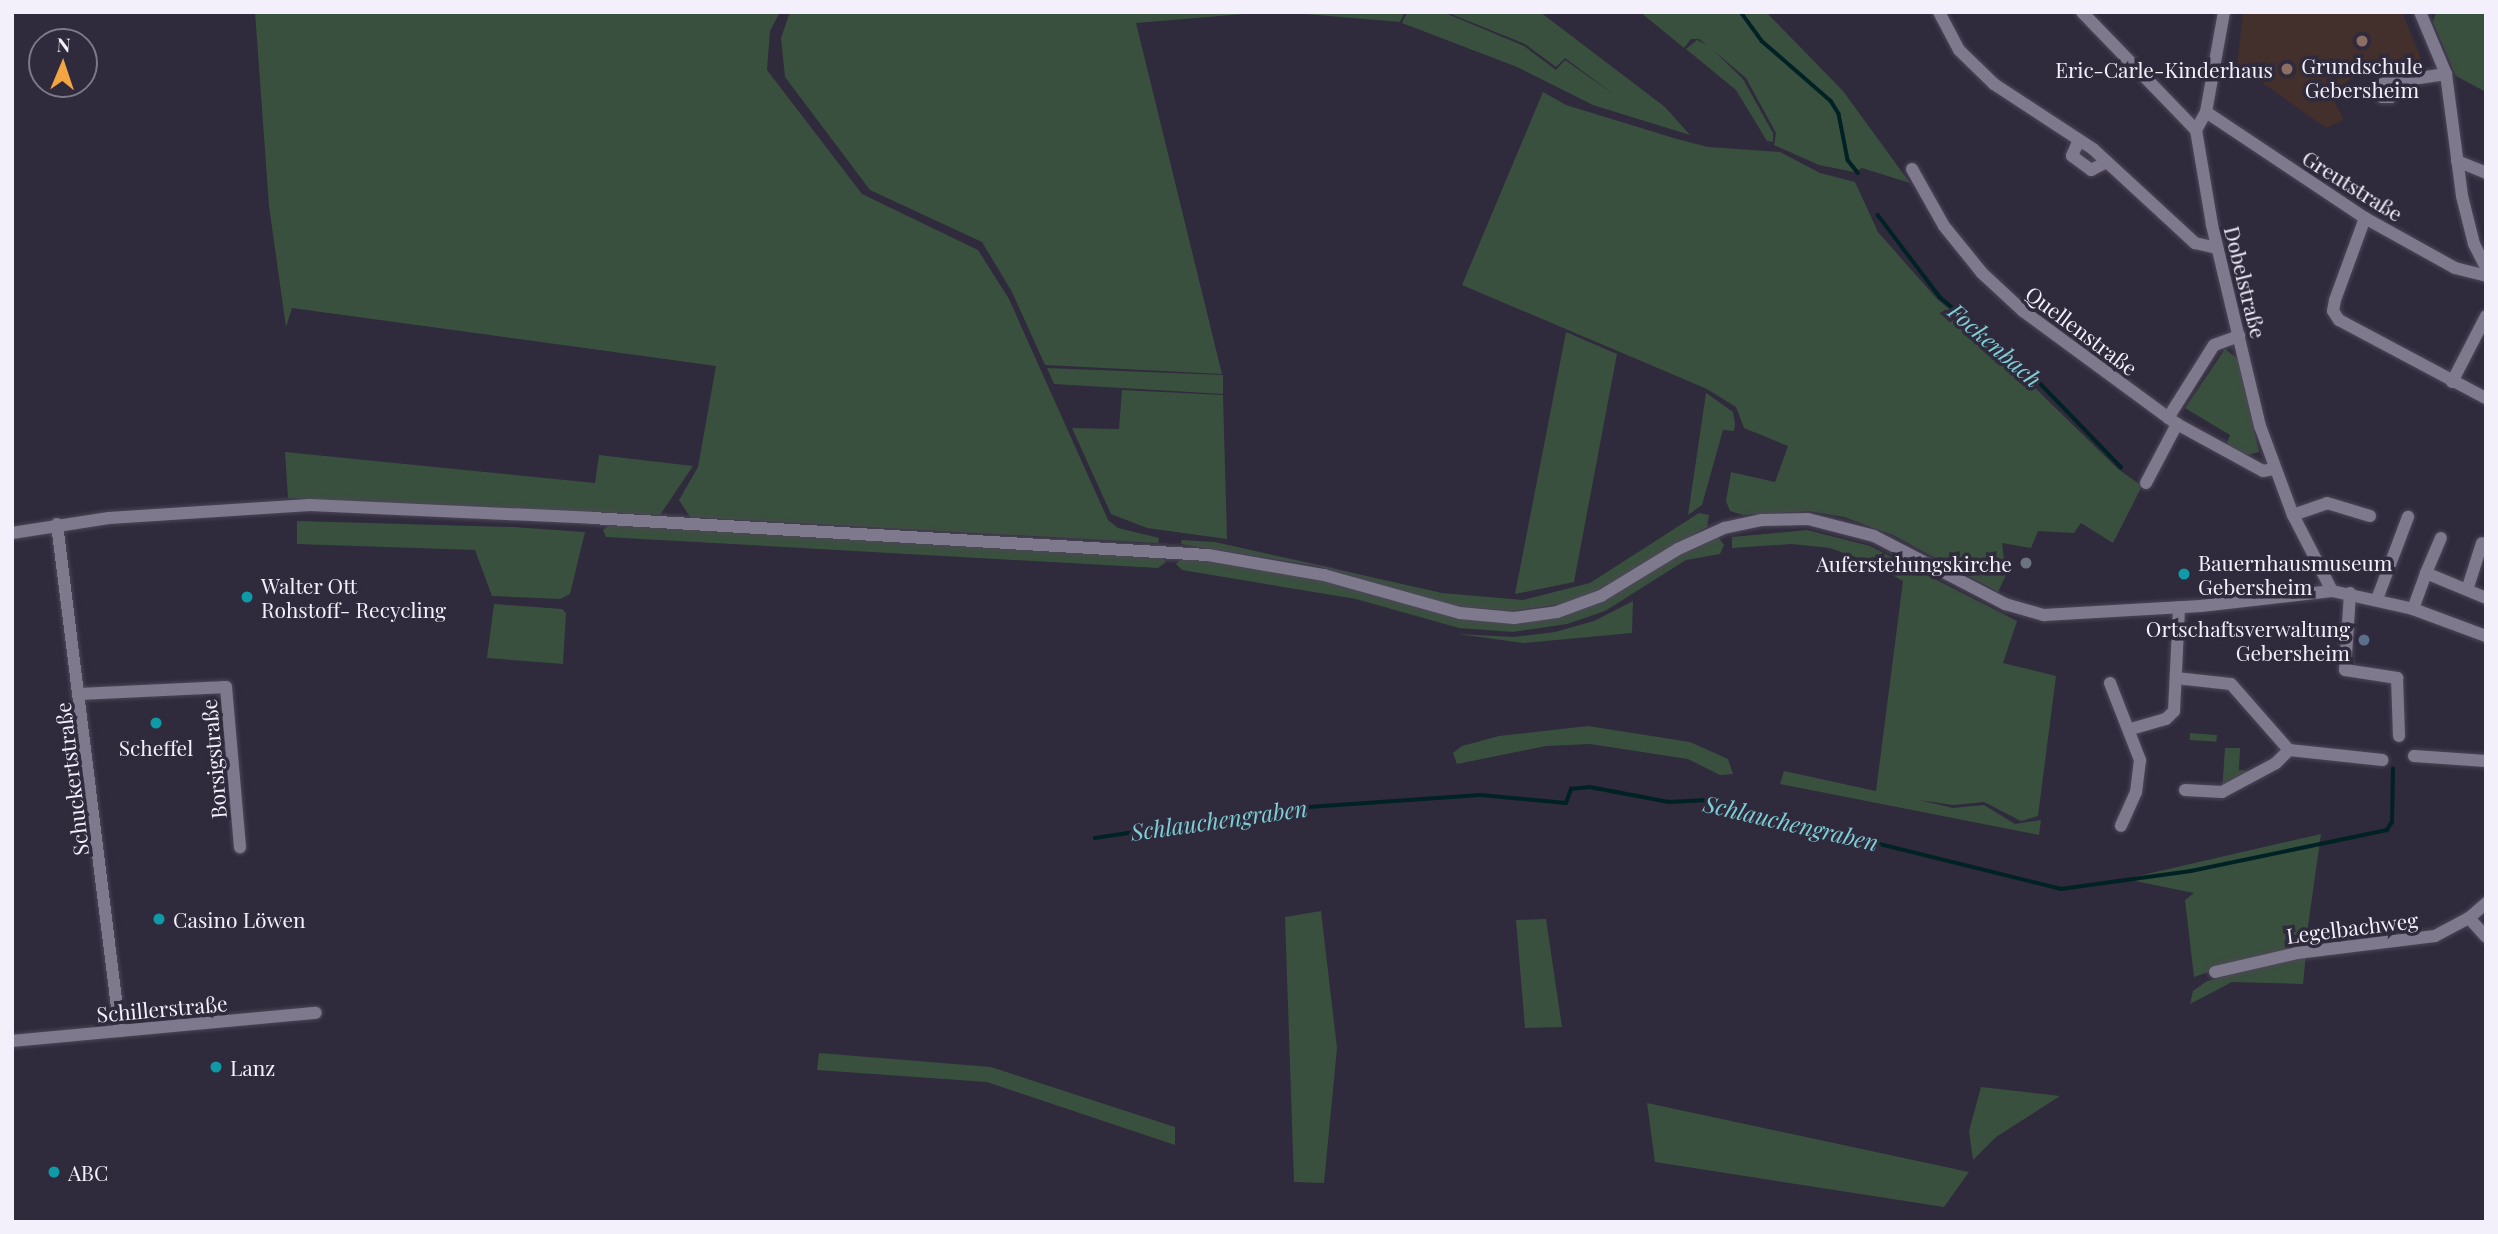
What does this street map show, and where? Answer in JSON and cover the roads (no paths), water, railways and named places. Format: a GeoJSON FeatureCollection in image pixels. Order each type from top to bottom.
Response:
{"type":"FeatureCollection","features":[{"type":"Feature","properties":{"kind":"street"},"geometry":{"type":"LineString","coordinates":[[1939,12],[1959,50],[1994,84],[2079,140],[2072,156],[2091,170],[2107,162],[2195,243],[2217,248]]}},
{"type":"Feature","properties":{"kind":"street"},"geometry":{"type":"LineString","coordinates":[[2082,12],[2196,130],[2206,112],[2224,12]]}},
{"type":"Feature","properties":{"kind":"street"},"geometry":{"type":"LineString","coordinates":[[2420,12],[2446,74],[2467,222],[2486,268]]}},
{"type":"Feature","properties":{"kind":"street"},"geometry":{"type":"LineString","coordinates":[[2393,82],[2446,74]]}},
{"type":"Feature","properties":{"kind":"street","name":"Greutstraße"},"geometry":{"type":"LineString","coordinates":[[2206,112],[2365,218],[2455,268],[2486,276]]}},
{"type":"Feature","properties":{"kind":"street","name":"Dobelstraße"},"geometry":{"type":"LineString","coordinates":[[2196,130],[2217,248],[2273,469],[2332,591]]}},
{"type":"Feature","properties":{"kind":"street"},"geometry":{"type":"LineString","coordinates":[[2458,161],[2486,173]]}},
{"type":"Feature","properties":{"kind":"street","name":"Quellenstraße"},"geometry":{"type":"LineString","coordinates":[[1912,169],[1944,226],[1982,273],[2023,311],[2173,421],[2263,471],[2273,469]]}},
{"type":"Feature","properties":{"kind":"street"},"geometry":{"type":"LineString","coordinates":[[2365,218],[2333,311],[2339,320],[2486,398]]}},
{"type":"Feature","properties":{"kind":"street"},"geometry":{"type":"LineString","coordinates":[[2452,382],[2486,316]]}},
{"type":"Feature","properties":{"kind":"street"},"geometry":{"type":"LineString","coordinates":[[2146,483],[2173,421],[2214,345],[2239,336]]}},
{"type":"Feature","properties":{"kind":"street"},"geometry":{"type":"LineString","coordinates":[[2293,515],[2328,503],[2370,516]]}},
{"type":"Feature","properties":{"kind":"street"},"geometry":{"type":"LineString","coordinates":[[12,533],[57,524],[310,505],[1172,551],[1292,567],[1445,610],[1494,617],[1542,615],[1586,603],[1690,542],[1754,521],[1827,522],[1874,536],[2005,604],[2035,613],[2062,616],[2332,591],[2377,599],[2485,632]]}},
{"type":"Feature","properties":{"kind":"street"},"geometry":{"type":"LineString","coordinates":[[2377,599],[2408,517]]}},
{"type":"Feature","properties":{"kind":"street","name":"Schuckertstraße"},"geometry":{"type":"LineString","coordinates":[[57,524],[120,1031]]}},
{"type":"Feature","properties":{"kind":"street"},"geometry":{"type":"LineString","coordinates":[[2413,609],[2441,538]]}},
{"type":"Feature","properties":{"kind":"street"},"geometry":{"type":"LineString","coordinates":[[2468,587],[2482,543]]}},
{"type":"Feature","properties":{"kind":"street"},"geometry":{"type":"LineString","coordinates":[[2426,573],[2468,587],[2486,598]]}},
{"type":"Feature","properties":{"kind":"street"},"geometry":{"type":"LineString","coordinates":[[2350,593],[2345,670],[2397,678],[2399,736]]}},
{"type":"Feature","properties":{"kind":"street"},"geometry":{"type":"LineString","coordinates":[[2131,729],[2170,717],[2176,677],[2179,607]]}},
{"type":"Feature","properties":{"kind":"street"},"geometry":{"type":"LineString","coordinates":[[2176,677],[2231,684],[2289,750],[2382,760]]}},
{"type":"Feature","properties":{"kind":"street"},"geometry":{"type":"LineString","coordinates":[[2110,683],[2116,705],[2131,729],[2140,778],[2121,826]]}},
{"type":"Feature","properties":{"kind":"street","name":"Borsigstraße"},"geometry":{"type":"LineString","coordinates":[[80,694],[226,687],[240,847]]}},
{"type":"Feature","properties":{"kind":"street"},"geometry":{"type":"LineString","coordinates":[[2185,790],[2222,792],[2276,763],[2289,750]]}},
{"type":"Feature","properties":{"kind":"street"},"geometry":{"type":"LineString","coordinates":[[2414,757],[2486,761]]}},
{"type":"Feature","properties":{"kind":"street","name":"Legelbachweg"},"geometry":{"type":"LineString","coordinates":[[2215,972],[2297,953],[2404,943],[2435,936],[2469,918],[2486,903]]}},
{"type":"Feature","properties":{"kind":"street"},"geometry":{"type":"LineString","coordinates":[[2469,918],[2486,937]]}},
{"type":"Feature","properties":{"kind":"street","name":"Schillerstraße"},"geometry":{"type":"LineString","coordinates":[[12,1041],[316,1013]]}},
{"type":"Feature","properties":{"kind":"waterway","name":"Fockenbach"},"geometry":{"type":"LineString","coordinates":[[1741,12],[1762,41],[1831,101],[1839,114],[1848,160],[1858,173]]}},
{"type":"Feature","properties":{"kind":"waterway","name":"Fockenbach"},"geometry":{"type":"LineString","coordinates":[[1878,215],[1940,297],[2035,378],[2121,467]]}},
{"type":"Feature","properties":{"kind":"waterway","name":"Schlauchengraben"},"geometry":{"type":"LineString","coordinates":[[1095,838],[1295,808],[1480,795],[1566,803],[1571,789],[1590,787],[1669,802],[1702,800],[2061,889],[2191,871],[2387,830],[2392,822],[2393,769]]}},
{"type":"Feature","properties":{"kind":"place","name":"Grundschule Gebersheim"},"geometry":{"type":"Point","coordinates":[2362,41]}},
{"type":"Feature","properties":{"kind":"place","name":"Eric-Carle-Kinderhaus"},"geometry":{"type":"Point","coordinates":[2287,69]}},
{"type":"Feature","properties":{"kind":"place","name":"Auferstehungskirche"},"geometry":{"type":"Point","coordinates":[2026,563]}},
{"type":"Feature","properties":{"kind":"place","name":"Bauernhausmuseum Gebersheim"},"geometry":{"type":"Point","coordinates":[2184,574]}},
{"type":"Feature","properties":{"kind":"place","name":"Walter Ott Rohstoff- Recycling"},"geometry":{"type":"Point","coordinates":[247,597]}},
{"type":"Feature","properties":{"kind":"place","name":"Ortschaftsverwaltung Gebersheim"},"geometry":{"type":"Point","coordinates":[2364,640]}},
{"type":"Feature","properties":{"kind":"place","name":"Scheffel"},"geometry":{"type":"Point","coordinates":[156,723]}},
{"type":"Feature","properties":{"kind":"place","name":"Casino Löwen"},"geometry":{"type":"Point","coordinates":[159,919]}},
{"type":"Feature","properties":{"kind":"place","name":"Lanz"},"geometry":{"type":"Point","coordinates":[216,1067]}},
{"type":"Feature","properties":{"kind":"place","name":"ABC"},"geometry":{"type":"Point","coordinates":[54,1172]}}]}
